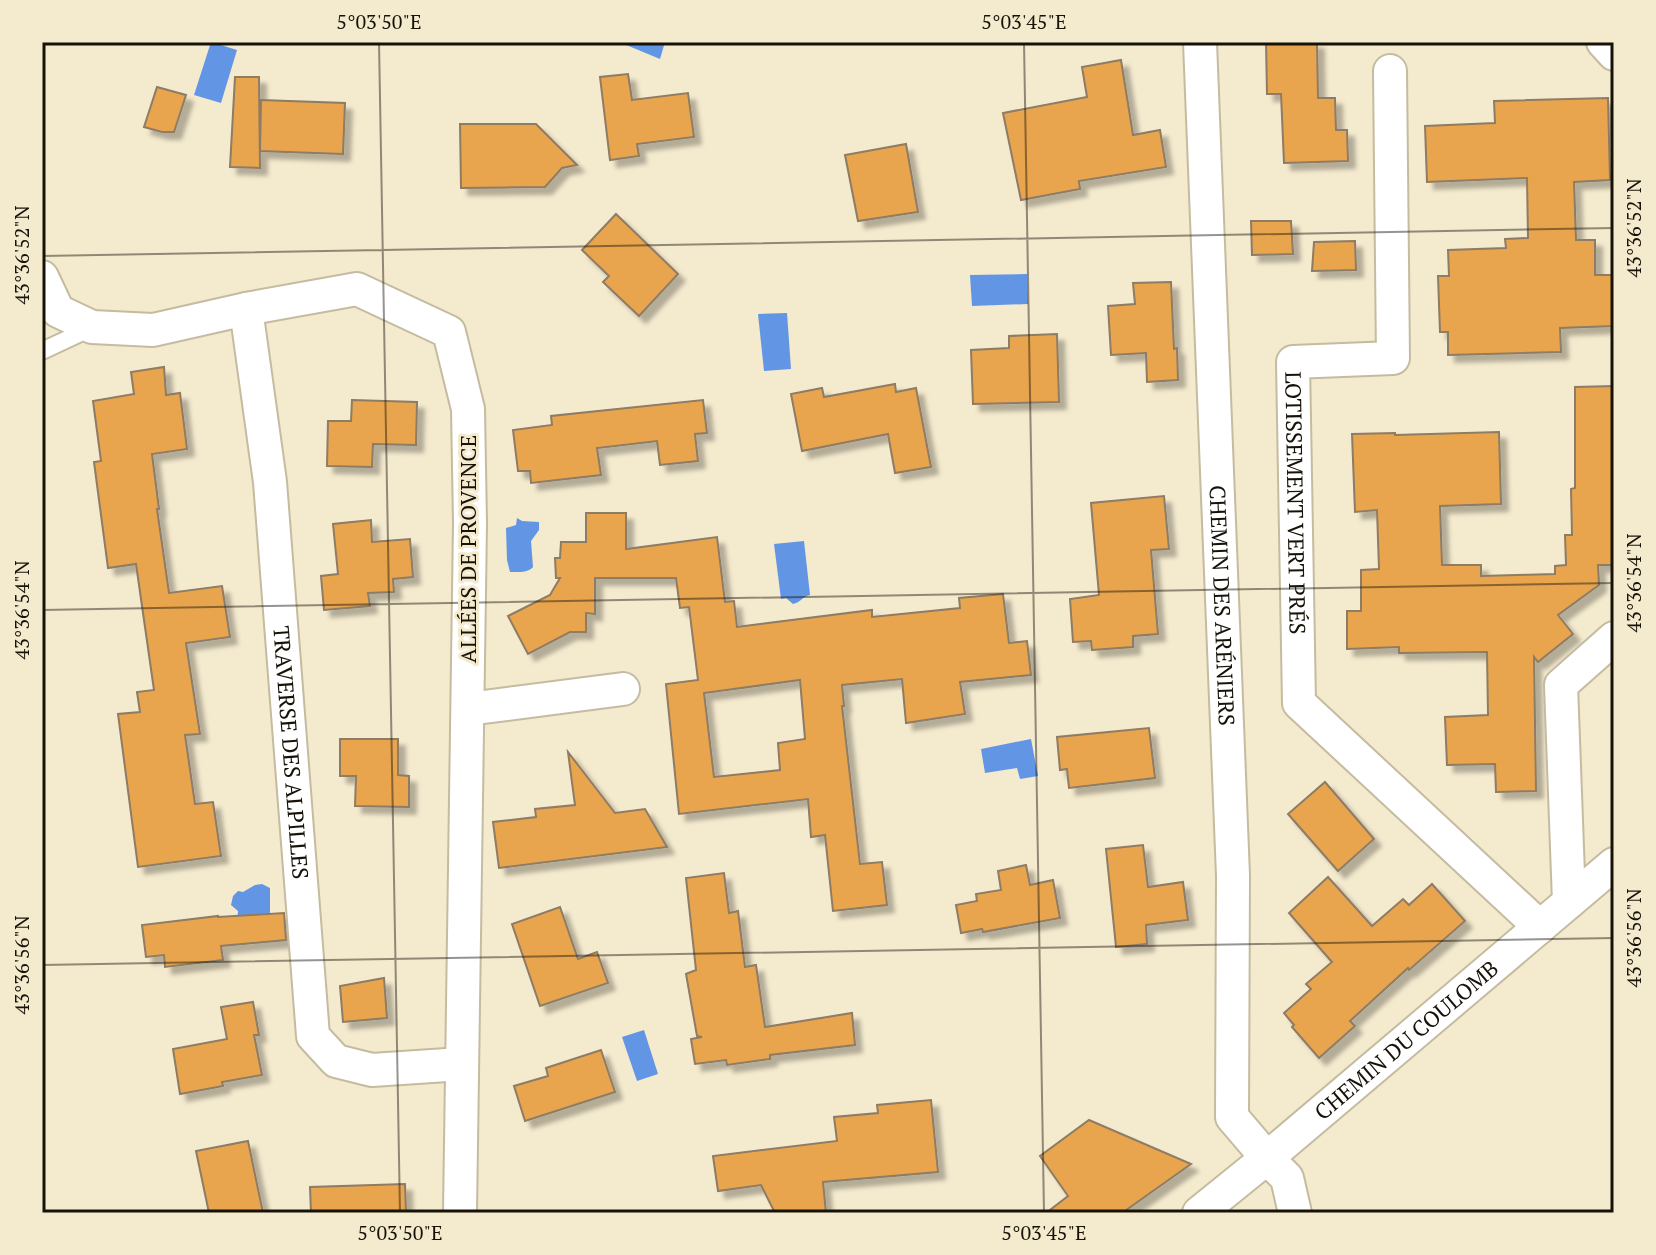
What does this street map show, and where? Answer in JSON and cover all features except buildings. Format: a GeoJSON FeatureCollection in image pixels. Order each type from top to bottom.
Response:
{"type":"FeatureCollection","features":[{"type":"Feature","properties":{"kind":"street","name":"CHEMIN DES ARÉNIERS"},"geometry":{"type":"LineString","coordinates":[[1200,42],[1233,876],[1232,1117],[1287,1178],[1295,1213]]}},
{"type":"Feature","properties":{"kind":"street"},"geometry":{"type":"LineString","coordinates":[[1603,42],[1614,54]]}},
{"type":"Feature","properties":{"kind":"street","name":"LOTISSEMENT VERT PRÉS"},"geometry":{"type":"LineString","coordinates":[[1390,71],[1393,358],[1293,362],[1299,703],[1540,927]]}},
{"type":"Feature","properties":{"kind":"street","name":"ALLÉES DE PROVENCE"},"geometry":{"type":"LineString","coordinates":[[42,277],[58,311],[92,327],[153,330],[357,289],[449,332],[468,409],[470,523],[460,1213]]}},
{"type":"Feature","properties":{"kind":"street","name":"TRAVERSE DES ALPILLES"},"geometry":{"type":"LineString","coordinates":[[246,309],[270,482],[313,1036],[336,1061],[372,1070],[462,1064]]}},
{"type":"Feature","properties":{"kind":"street"},"geometry":{"type":"LineString","coordinates":[[1569,902],[1561,685],[1614,638]]}},
{"type":"Feature","properties":{"kind":"street"},"geometry":{"type":"LineString","coordinates":[[468,709],[623,689]]}},
{"type":"Feature","properties":{"kind":"street","name":"CHEMIN DU COULOMB"},"geometry":{"type":"LineString","coordinates":[[1199,1213],[1614,864]]}},
{"type":"Feature","properties":{"kind":"lane"},"geometry":{"type":"LineString","coordinates":[[42,351],[92,327]]}},
{"type":"Feature","properties":{"kind":"water"},"geometry":{"type":"Polygon","coordinates":[[[211,42],[237,50],[221,103],[194,95],[211,42]]]}},
{"type":"Feature","properties":{"kind":"water"},"geometry":{"type":"Polygon","coordinates":[[[619,42],[665,42],[660,59],[619,42]]]}},
{"type":"Feature","properties":{"kind":"water"},"geometry":{"type":"Polygon","coordinates":[[[1027,274],[1028,304],[972,306],[970,275],[1027,274]]]}},
{"type":"Feature","properties":{"kind":"water"},"geometry":{"type":"Polygon","coordinates":[[[787,313],[791,369],[764,371],[758,314],[787,313]]]}},
{"type":"Feature","properties":{"kind":"water"},"geometry":{"type":"Polygon","coordinates":[[[517,518],[539,522],[539,530],[531,541],[533,567],[526,571],[510,572],[506,528],[516,525],[517,518]]]}},
{"type":"Feature","properties":{"kind":"water"},"geometry":{"type":"Polygon","coordinates":[[[804,541],[810,595],[793,604],[786,598],[781,599],[774,544],[804,541]]]}},
{"type":"Feature","properties":{"kind":"water"},"geometry":{"type":"Polygon","coordinates":[[[1031,739],[1038,776],[1020,779],[1017,768],[985,773],[981,749],[1031,739]]]}},
{"type":"Feature","properties":{"kind":"water"},"geometry":{"type":"Polygon","coordinates":[[[262,884],[270,888],[270,913],[266,917],[237,924],[238,911],[231,905],[233,896],[238,891],[262,884]]]}},
{"type":"Feature","properties":{"kind":"water"},"geometry":{"type":"Polygon","coordinates":[[[644,1030],[658,1074],[637,1081],[622,1037],[644,1030]]]}}]}
